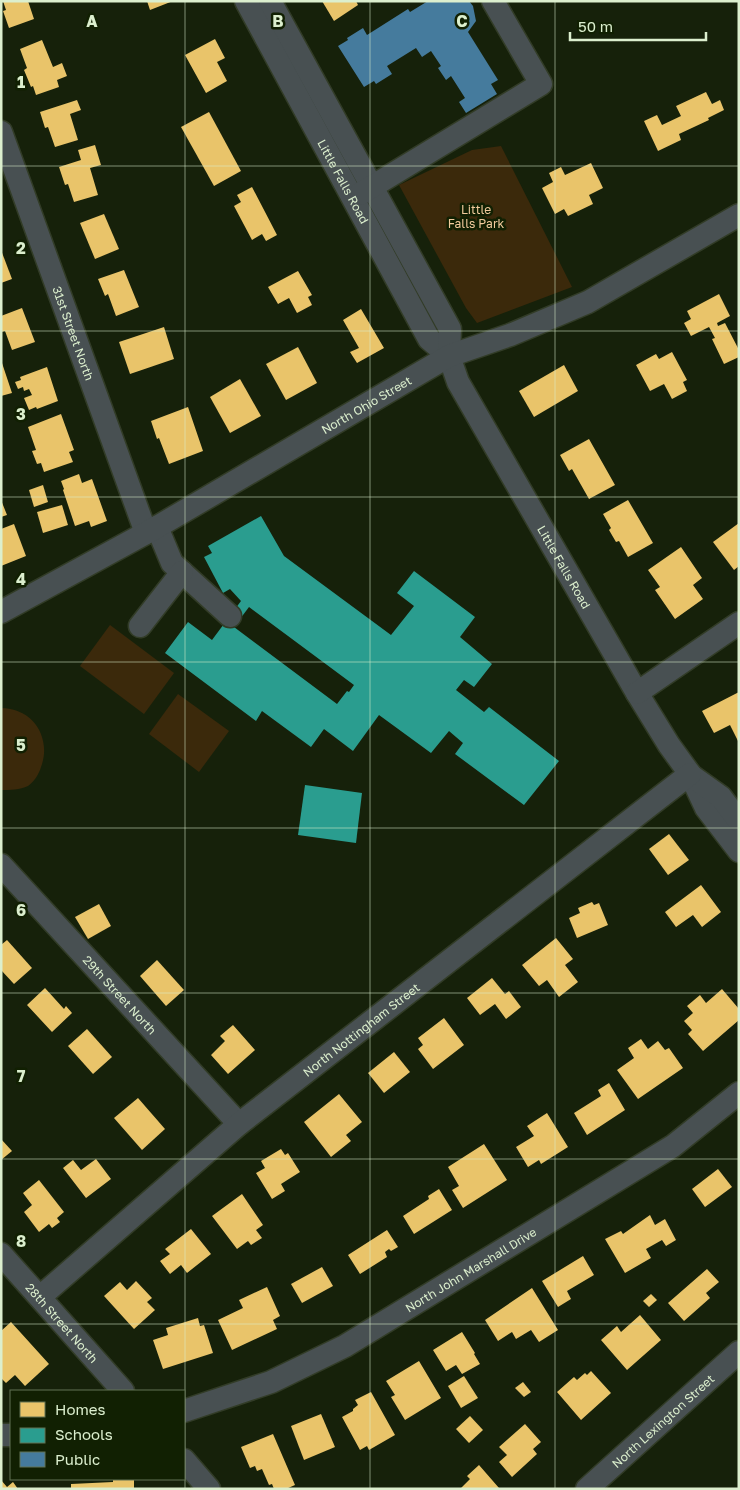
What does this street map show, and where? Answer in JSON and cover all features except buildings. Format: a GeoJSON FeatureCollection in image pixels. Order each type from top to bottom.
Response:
{"type":"FeatureCollection","features":[{"type":"Feature","properties":{"kind":"street","name":"Little Falls Road"},"geometry":{"type":"LineString","coordinates":[[246,1],[362,193],[450,329],[449,356],[458,382],[637,693],[669,745],[690,774],[706,808],[739,851]]}},
{"type":"Feature","properties":{"kind":"street","name":"Little Falls Road"},"geometry":{"type":"LineString","coordinates":[[270,1],[362,193]]}},
{"type":"Feature","properties":{"kind":"street"},"geometry":{"type":"LineString","coordinates":[[362,193],[541,84],[494,1]]}},
{"type":"Feature","properties":{"kind":"street","name":"31st Street North"},"geometry":{"type":"LineString","coordinates":[[1,132],[152,530],[172,563],[230,616]]}},
{"type":"Feature","properties":{"kind":"street","name":"North Ohio Street"},"geometry":{"type":"LineString","coordinates":[[1,612],[152,530],[449,356],[510,335],[588,302],[739,215]]}},
{"type":"Feature","properties":{"kind":"street"},"geometry":{"type":"LineString","coordinates":[[140,626],[182,572]]}},
{"type":"Feature","properties":{"kind":"street"},"geometry":{"type":"LineString","coordinates":[[637,693],[739,623]]}},
{"type":"Feature","properties":{"kind":"street","name":"Little Falls Road"},"geometry":{"type":"LineString","coordinates":[[690,774],[721,797],[739,821]]}},
{"type":"Feature","properties":{"kind":"street","name":"North Nottingham Street"},"geometry":{"type":"LineString","coordinates":[[40,1298],[239,1124],[690,774]]}},
{"type":"Feature","properties":{"kind":"street","name":"29th Street North"},"geometry":{"type":"LineString","coordinates":[[1,865],[239,1124]]}},
{"type":"Feature","properties":{"kind":"street","name":"North John Marshall Drive"},"geometry":{"type":"LineString","coordinates":[[185,1411],[270,1382],[345,1346],[673,1146],[739,1093]]}},
{"type":"Feature","properties":{"kind":"street","name":"28th Street North"},"geometry":{"type":"LineString","coordinates":[[1,1254],[122,1390]]}},
{"type":"Feature","properties":{"kind":"street","name":"North Lexington Street"},"geometry":{"type":"LineString","coordinates":[[587,1489],[739,1352]]}},
{"type":"Feature","properties":{"kind":"street"},"geometry":{"type":"LineString","coordinates":[[185,1461],[209,1489]]}},
{"type":"Feature","properties":{"kind":"green space","name":"Little Falls Park"},"geometry":{"type":"Polygon","coordinates":[[[501,146],[572,287],[477,323],[466,308],[399,185],[472,150],[501,146]]]}},
{"type":"Feature","properties":{"kind":"green space"},"geometry":{"type":"Polygon","coordinates":[[[110,625],[174,673],[144,714],[80,666],[110,625]]]}},
{"type":"Feature","properties":{"kind":"green space"},"geometry":{"type":"Polygon","coordinates":[[[178,694],[229,731],[199,772],[149,734],[178,694]]]}},
{"type":"Feature","properties":{"kind":"green space"},"geometry":{"type":"Polygon","coordinates":[[[1,708],[12,709],[31,719],[42,736],[44,756],[40,770],[36,778],[28,786],[22,788],[1,790],[1,708]]]}}]}
